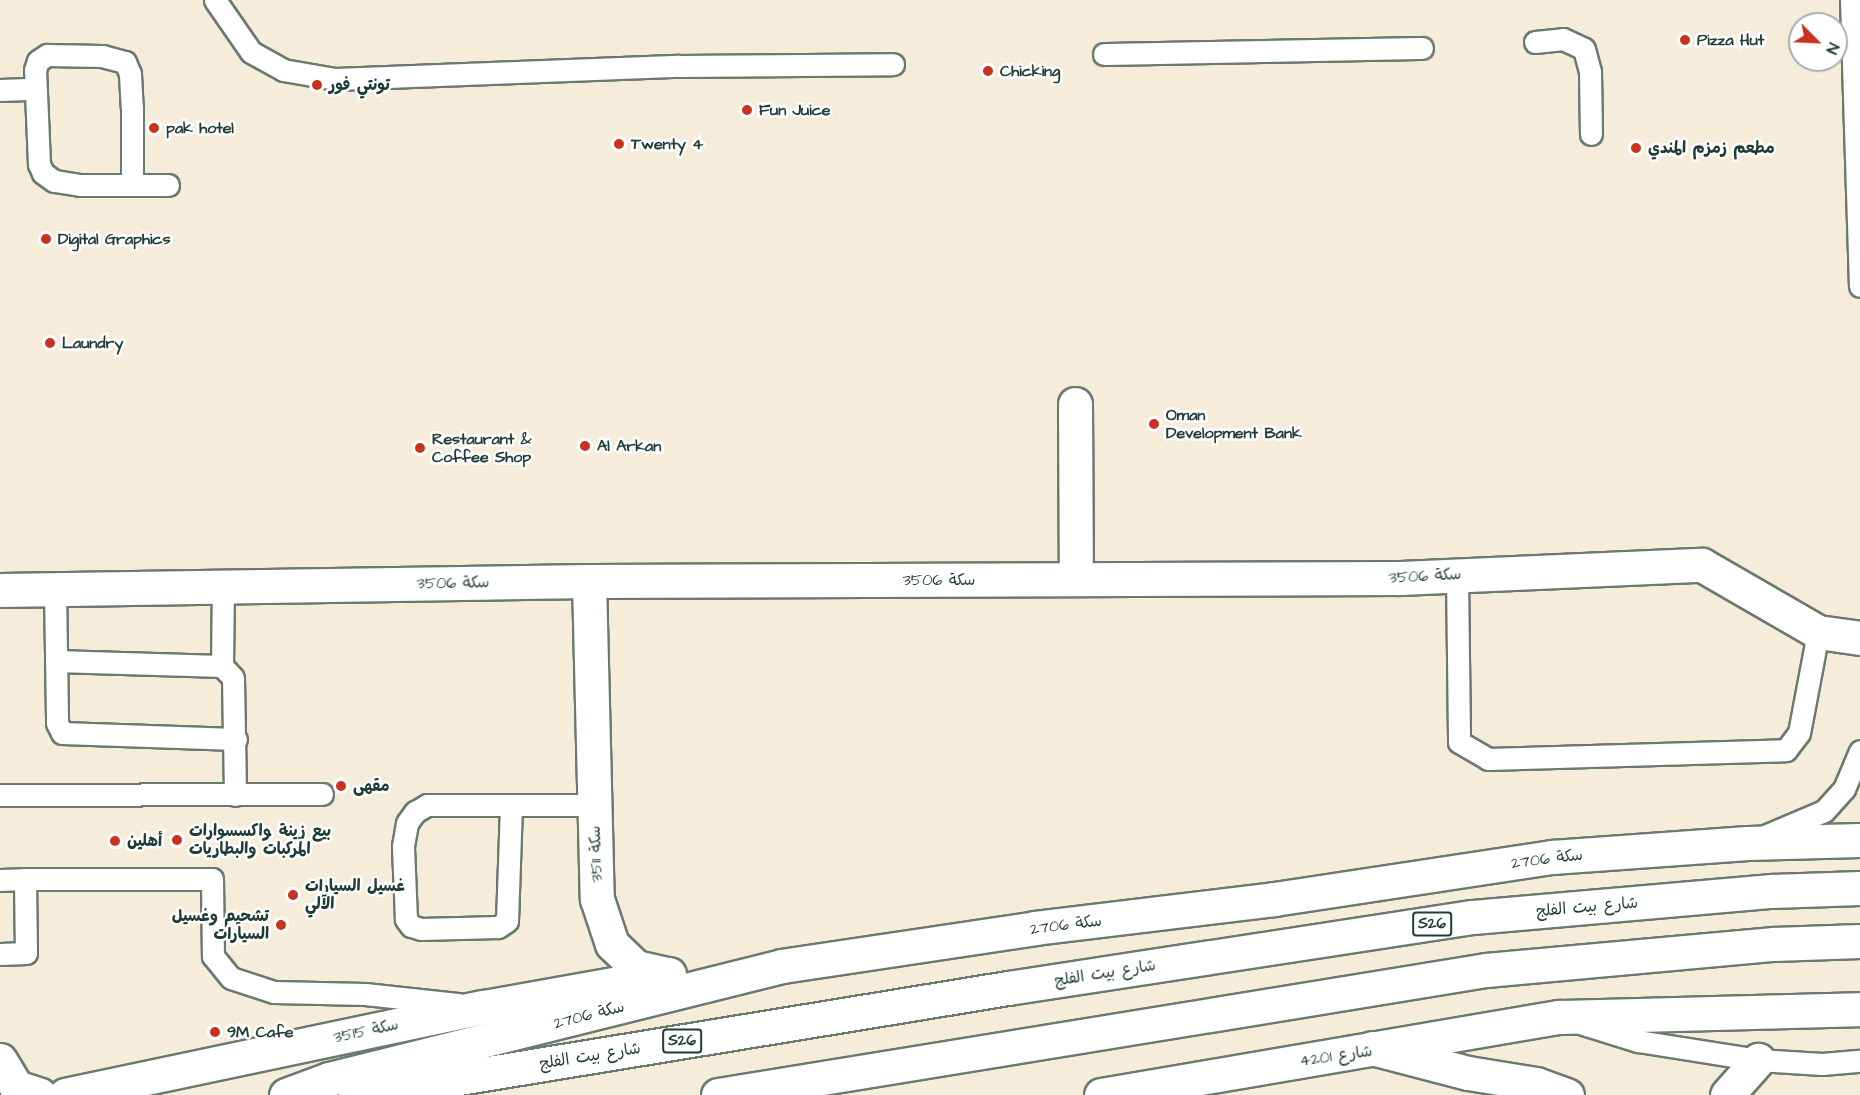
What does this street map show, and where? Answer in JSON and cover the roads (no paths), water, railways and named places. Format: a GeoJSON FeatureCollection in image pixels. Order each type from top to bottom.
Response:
{"type":"FeatureCollection","features":[{"type":"Feature","properties":{"kind":"street"},"geometry":{"type":"LineString","coordinates":[[1075,404],[1076,579]]}},
{"type":"Feature","properties":{"kind":"street","name":"سكة 3506"},"geometry":{"type":"LineString","coordinates":[[0,590],[589,581],[1076,579],[1457,574],[1702,565],[1818,632],[1860,638]]}},
{"type":"Feature","properties":{"kind":"street","name":"سكة 3511"},"geometry":{"type":"LineString","coordinates":[[589,581],[597,899],[612,944],[636,967],[669,974],[782,966]]}},
{"type":"Feature","properties":{"kind":"street","name":"سكة 2706"},"geometry":{"type":"LineString","coordinates":[[286,1095],[329,1079],[782,966],[1035,928],[1274,899],[1552,857],[1748,843],[1860,840]]}},
{"type":"Feature","properties":{"kind":"street","name":"شارع بيت الفلج"},"geometry":{"type":"LineString","coordinates":[[355,1095],[1008,988],[1473,917],[1772,891],[1860,888]]}},
{"type":"Feature","properties":{"kind":"street"},"geometry":{"type":"LineString","coordinates":[[718,1095],[1027,1047],[1486,970],[1774,944],[1860,941]]}},
{"type":"Feature","properties":{"kind":"street","name":"سكة 3515"},"geometry":{"type":"LineString","coordinates":[[65,1095],[484,1006],[669,974]]}},
{"type":"Feature","properties":{"kind":"street"},"geometry":{"type":"LineString","coordinates":[[1372,1048],[1559,1017],[1860,1009]]}},
{"type":"Feature","properties":{"kind":"street","name":"شارع 4201"},"geometry":{"type":"LineString","coordinates":[[1101,1095],[1372,1048],[1468,1073],[1536,1084],[1567,1095]]}},
{"type":"Feature","properties":{"kind":"street"},"geometry":{"type":"LineString","coordinates":[[0,1060],[16,1087],[40,1095]]}},
{"type":"Feature","properties":{"kind":"street"},"geometry":{"type":"LineString","coordinates":[[1727,1095],[1758,1060]]}},
{"type":"Feature","properties":{"kind":"lane"},"geometry":{"type":"LineString","coordinates":[[214,0],[250,52],[282,70],[335,79],[679,66],[893,64]]}},
{"type":"Feature","properties":{"kind":"lane"},"geometry":{"type":"LineString","coordinates":[[1851,0],[1858,151],[1860,286]]}},
{"type":"Feature","properties":{"kind":"lane"},"geometry":{"type":"LineString","coordinates":[[1535,42],[1563,39],[1584,49],[1590,72],[1591,134]]}},
{"type":"Feature","properties":{"kind":"lane"},"geometry":{"type":"LineString","coordinates":[[1104,54],[1422,48]]}},
{"type":"Feature","properties":{"kind":"lane"},"geometry":{"type":"LineString","coordinates":[[132,185],[131,96],[124,62],[102,56],[47,55],[38,61],[35,88],[39,164],[44,173],[54,181],[80,185],[132,185],[168,185]]}},
{"type":"Feature","properties":{"kind":"lane"},"geometry":{"type":"LineString","coordinates":[[0,90],[35,88]]}},
{"type":"Feature","properties":{"kind":"lane"},"geometry":{"type":"LineString","coordinates":[[1457,574],[1459,742],[1488,759],[1786,750],[1799,733],[1818,632]]}},
{"type":"Feature","properties":{"kind":"lane"},"geometry":{"type":"LineString","coordinates":[[223,586],[222,666],[233,678],[236,739],[235,795]]}},
{"type":"Feature","properties":{"kind":"lane"},"geometry":{"type":"LineString","coordinates":[[55,589],[57,723],[62,733],[74,736],[236,739]]}},
{"type":"Feature","properties":{"kind":"lane"},"geometry":{"type":"LineString","coordinates":[[56,661],[222,666]]}},
{"type":"Feature","properties":{"kind":"lane"},"geometry":{"type":"LineString","coordinates":[[1748,843],[1824,811],[1844,789],[1860,751]]}},
{"type":"Feature","properties":{"kind":"lane"},"geometry":{"type":"LineString","coordinates":[[0,795],[322,794]]}},
{"type":"Feature","properties":{"kind":"lane"},"geometry":{"type":"LineString","coordinates":[[511,806],[507,921],[498,927],[411,926],[406,919],[403,846],[407,823],[415,812],[427,805],[595,805]]}},
{"type":"Feature","properties":{"kind":"lane"},"geometry":{"type":"LineString","coordinates":[[0,879],[212,879],[213,956],[231,978],[274,992],[364,994],[484,1006]]}},
{"type":"Feature","properties":{"kind":"lane"},"geometry":{"type":"LineString","coordinates":[[0,954],[26,953],[25,879]]}},
{"type":"Feature","properties":{"kind":"lane"},"geometry":{"type":"LineString","coordinates":[[1559,1017],[1638,1041],[1758,1060],[1822,1064],[1860,1061]]}},
{"type":"Feature","properties":{"kind":"place","name":"Pizza Hut"},"geometry":{"type":"Point","coordinates":[1685,40]}},
{"type":"Feature","properties":{"kind":"place","name":"Chicking"},"geometry":{"type":"Point","coordinates":[988,71]}},
{"type":"Feature","properties":{"kind":"place","name":"تونتي فور"},"geometry":{"type":"Point","coordinates":[317,85]}},
{"type":"Feature","properties":{"kind":"place","name":"Fun Juice"},"geometry":{"type":"Point","coordinates":[747,110]}},
{"type":"Feature","properties":{"kind":"place","name":"pak hotel"},"geometry":{"type":"Point","coordinates":[154,128]}},
{"type":"Feature","properties":{"kind":"place","name":"Twenty 4"},"geometry":{"type":"Point","coordinates":[619,144]}},
{"type":"Feature","properties":{"kind":"place","name":"مطعم زمزم المندي"},"geometry":{"type":"Point","coordinates":[1636,148]}},
{"type":"Feature","properties":{"kind":"place","name":"Digital Graphics"},"geometry":{"type":"Point","coordinates":[46,239]}},
{"type":"Feature","properties":{"kind":"place","name":"Laundry"},"geometry":{"type":"Point","coordinates":[50,343]}},
{"type":"Feature","properties":{"kind":"place","name":"Oman Development Bank"},"geometry":{"type":"Point","coordinates":[1154,424]}},
{"type":"Feature","properties":{"kind":"place","name":"Al Arkan"},"geometry":{"type":"Point","coordinates":[585,446]}},
{"type":"Feature","properties":{"kind":"place","name":"Restaurant & Coffee Shop"},"geometry":{"type":"Point","coordinates":[420,448]}},
{"type":"Feature","properties":{"kind":"place","name":"مقهى"},"geometry":{"type":"Point","coordinates":[341,786]}},
{"type":"Feature","properties":{"kind":"place","name":"بيع زينة واكسسوارات المركبات والبطاريات"},"geometry":{"type":"Point","coordinates":[177,840]}},
{"type":"Feature","properties":{"kind":"place","name":"أهلين"},"geometry":{"type":"Point","coordinates":[115,841]}},
{"type":"Feature","properties":{"kind":"place","name":"غسيل السيارات الآلي"},"geometry":{"type":"Point","coordinates":[293,895]}},
{"type":"Feature","properties":{"kind":"place","name":"تشحيم وغسيل السيارات"},"geometry":{"type":"Point","coordinates":[281,925]}},
{"type":"Feature","properties":{"kind":"place","name":"9M Cafe"},"geometry":{"type":"Point","coordinates":[215,1032]}}]}
